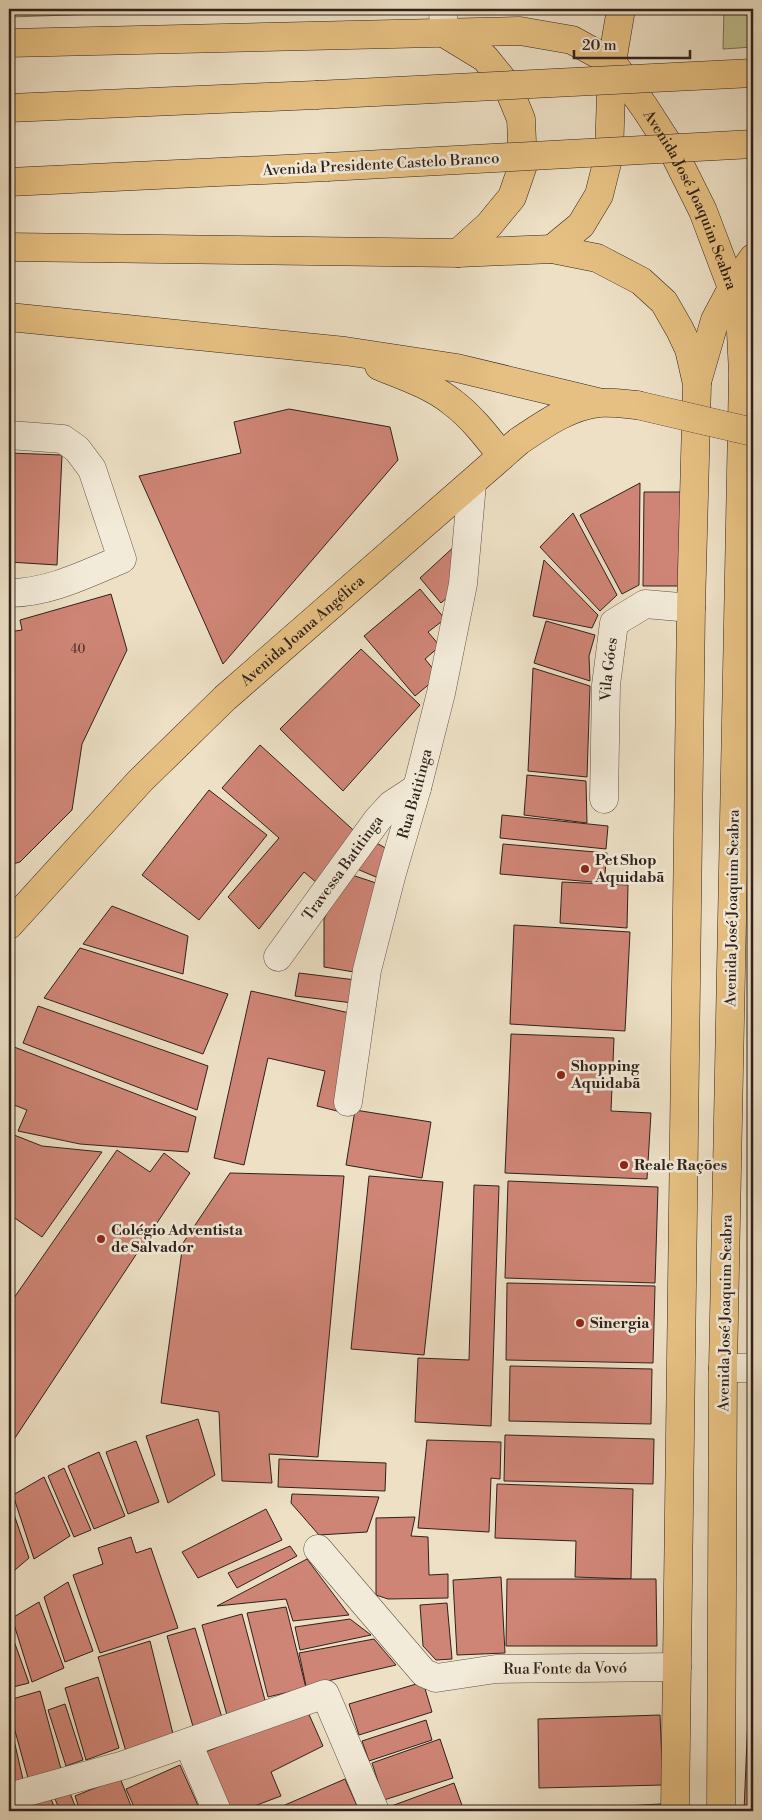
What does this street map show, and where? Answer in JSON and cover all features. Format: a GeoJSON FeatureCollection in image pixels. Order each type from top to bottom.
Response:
{"type":"FeatureCollection","features":[{"type":"Feature","properties":{"kind":"main road"},"geometry":{"type":"LineString","coordinates":[[552,249],[581,225],[599,195],[609,155],[612,62],[621,9]]}},
{"type":"Feature","properties":{"kind":"main road"},"geometry":{"type":"LineString","coordinates":[[9,43],[443,21],[572,40],[612,62]]}},
{"type":"Feature","properties":{"kind":"main road"},"geometry":{"type":"LineString","coordinates":[[443,21],[485,58],[507,84],[521,120],[523,165],[512,197],[489,225],[458,253]]}},
{"type":"Feature","properties":{"kind":"main road","name":"Avenida José Joaquim Seabra"},"geometry":{"type":"LineString","coordinates":[[612,62],[674,152],[703,211],[732,288],[748,369],[724,1368],[721,1811]]}},
{"type":"Feature","properties":{"kind":"main road"},"geometry":{"type":"LineString","coordinates":[[9,108],[753,73]]}},
{"type":"Feature","properties":{"kind":"main road","name":"Avenida Presidente Castelo Branco"},"geometry":{"type":"LineString","coordinates":[[9,182],[327,168],[753,144]]}},
{"type":"Feature","properties":{"kind":"main road"},"geometry":{"type":"LineString","coordinates":[[9,247],[458,253],[552,249],[597,258],[641,280],[664,302],[680,330],[689,350],[697,384]]}},
{"type":"Feature","properties":{"kind":"main road"},"geometry":{"type":"LineString","coordinates":[[675,1811],[691,608],[697,384],[715,320],[732,288],[753,258]]}},
{"type":"Feature","properties":{"kind":"main road"},"geometry":{"type":"LineString","coordinates":[[9,318],[346,351],[456,368],[599,403]]}},
{"type":"Feature","properties":{"kind":"main road"},"geometry":{"type":"LineString","coordinates":[[346,351],[429,388],[452,401],[475,422],[502,456]]}},
{"type":"Feature","properties":{"kind":"main road","name":"Avenida Joana Angélica"},"geometry":{"type":"LineString","coordinates":[[9,925],[140,781],[226,698],[519,441],[546,423],[573,409],[599,403],[638,405],[753,432]]}},
{"type":"Feature","properties":{"kind":"street"},"geometry":{"type":"LineString","coordinates":[[9,435],[63,438],[77,449],[92,469],[122,559],[58,586],[9,593]]}},
{"type":"Feature","properties":{"kind":"street","name":"Rua Batitinga"},"geometry":{"type":"LineString","coordinates":[[348,1102],[367,970],[392,873],[418,788],[441,693],[463,584],[472,484]]}},
{"type":"Feature","properties":{"kind":"street","name":"Vila Góes"},"geometry":{"type":"LineString","coordinates":[[604,799],[606,685],[614,623],[645,604],[691,608]]}},
{"type":"Feature","properties":{"kind":"street","name":"Travessa Batitinga"},"geometry":{"type":"LineString","coordinates":[[278,957],[378,819],[391,805],[418,788]]}},
{"type":"Feature","properties":{"kind":"street"},"geometry":{"type":"LineString","coordinates":[[724,1368],[753,1368]]}},
{"type":"Feature","properties":{"kind":"street","name":"Rua Fonte da Vovó"},"geometry":{"type":"LineString","coordinates":[[318,1549],[424,1673],[436,1678],[496,1668],[676,1668]]}},
{"type":"Feature","properties":{"kind":"street"},"geometry":{"type":"LineString","coordinates":[[9,1797],[124,1765],[325,1694],[375,1811]]}},
{"type":"Feature","properties":{"kind":"street"},"geometry":{"type":"LineString","coordinates":[[188,1743],[217,1811]]}},
{"type":"Feature","properties":{"kind":"green space"},"geometry":{"type":"Polygon","coordinates":[[[9,9],[192,9],[193,11],[9,17],[9,9]]]}},
{"type":"Feature","properties":{"kind":"green space"},"geometry":{"type":"Polygon","coordinates":[[[724,9],[753,9],[753,47],[723,49],[724,9]]]}},
{"type":"Feature","properties":{"kind":"building"},"geometry":{"type":"Polygon","coordinates":[[[289,409],[390,427],[398,460],[223,664],[139,476],[241,453],[234,422],[289,409]]]}},
{"type":"Feature","properties":{"kind":"building"},"geometry":{"type":"Polygon","coordinates":[[[9,453],[62,455],[57,565],[9,562],[9,453]]]}},
{"type":"Feature","properties":{"kind":"building"},"geometry":{"type":"Polygon","coordinates":[[[640,483],[639,585],[622,594],[580,515],[640,483]]]}},
{"type":"Feature","properties":{"kind":"building"},"geometry":{"type":"Polygon","coordinates":[[[644,492],[681,492],[681,586],[643,586],[644,492]]]}},
{"type":"Feature","properties":{"kind":"building"},"geometry":{"type":"Polygon","coordinates":[[[573,513],[617,595],[600,611],[540,547],[573,513]]]}},
{"type":"Feature","properties":{"kind":"building"},"geometry":{"type":"Polygon","coordinates":[[[457,544],[457,589],[441,603],[420,578],[457,544]]]}},
{"type":"Feature","properties":{"kind":"building"},"geometry":{"type":"Polygon","coordinates":[[[544,560],[598,615],[592,628],[533,616],[544,560]]]}},
{"type":"Feature","properties":{"kind":"building"},"geometry":{"type":"Polygon","coordinates":[[[420,589],[445,619],[428,632],[440,646],[425,659],[439,676],[415,696],[364,636],[420,589]]]}},
{"type":"Feature","properties":{"kind":"building"},"geometry":{"type":"Polygon","coordinates":[[[111,594],[127,650],[82,744],[72,810],[20,862],[9,865],[9,632],[22,630],[20,620],[111,594]]]}},
{"type":"Feature","properties":{"kind":"building"},"geometry":{"type":"Polygon","coordinates":[[[546,621],[595,635],[589,656],[590,681],[534,663],[546,621]]]}},
{"type":"Feature","properties":{"kind":"building"},"geometry":{"type":"Polygon","coordinates":[[[361,649],[420,705],[343,791],[280,729],[361,649]]]}},
{"type":"Feature","properties":{"kind":"building"},"geometry":{"type":"Polygon","coordinates":[[[533,668],[590,686],[587,777],[528,771],[533,668]]]}},
{"type":"Feature","properties":{"kind":"building"},"geometry":{"type":"Polygon","coordinates":[[[260,745],[362,838],[323,888],[304,872],[259,929],[228,897],[279,838],[222,788],[260,745]]]}},
{"type":"Feature","properties":{"kind":"building"},"geometry":{"type":"Polygon","coordinates":[[[527,775],[586,781],[587,823],[524,815],[527,775]]]}},
{"type":"Feature","properties":{"kind":"building"},"geometry":{"type":"Polygon","coordinates":[[[209,790],[267,835],[199,920],[142,875],[209,790]]]}},
{"type":"Feature","properties":{"kind":"building"},"geometry":{"type":"Polygon","coordinates":[[[502,815],[608,826],[606,849],[500,838],[502,815]]]}},
{"type":"Feature","properties":{"kind":"building"},"geometry":{"type":"Polygon","coordinates":[[[369,839],[391,851],[383,880],[350,866],[369,839]]]}},
{"type":"Feature","properties":{"kind":"building"},"geometry":{"type":"Polygon","coordinates":[[[503,844],[607,853],[604,883],[500,874],[503,844]]]}},
{"type":"Feature","properties":{"kind":"building"},"geometry":{"type":"Polygon","coordinates":[[[346,873],[376,883],[360,973],[324,967],[324,919],[346,873]]]}},
{"type":"Feature","properties":{"kind":"building"},"geometry":{"type":"Polygon","coordinates":[[[562,882],[628,885],[627,928],[560,923],[562,882]]]}},
{"type":"Feature","properties":{"kind":"building"},"geometry":{"type":"Polygon","coordinates":[[[112,906],[188,936],[183,974],[83,944],[112,906]]]}},
{"type":"Feature","properties":{"kind":"building"},"geometry":{"type":"Polygon","coordinates":[[[514,925],[630,932],[625,1031],[510,1024],[514,925]]]}},
{"type":"Feature","properties":{"kind":"building"},"geometry":{"type":"Polygon","coordinates":[[[80,948],[228,994],[203,1054],[44,998],[80,948]]]}},
{"type":"Feature","properties":{"kind":"building"},"geometry":{"type":"Polygon","coordinates":[[[299,973],[356,980],[353,1003],[295,996],[299,973]]]}},
{"type":"Feature","properties":{"kind":"building"},"geometry":{"type":"Polygon","coordinates":[[[251,991],[354,1014],[337,1111],[317,1106],[325,1071],[268,1058],[244,1165],[214,1158],[251,991]]]}},
{"type":"Feature","properties":{"kind":"building"},"geometry":{"type":"Polygon","coordinates":[[[38,1006],[208,1066],[197,1110],[23,1043],[38,1006]]]}},
{"type":"Feature","properties":{"kind":"building","name":"Shopping Aquidabã"},"geometry":{"type":"Polygon","coordinates":[[[511,1034],[614,1038],[611,1111],[651,1113],[647,1179],[505,1173],[511,1034]]]}},
{"type":"Feature","properties":{"kind":"building"},"geometry":{"type":"Polygon","coordinates":[[[9,1045],[196,1117],[188,1152],[80,1144],[18,1131],[27,1110],[9,1103],[9,1045]]]}},
{"type":"Feature","properties":{"kind":"building"},"geometry":{"type":"Polygon","coordinates":[[[355,1110],[431,1122],[422,1178],[346,1165],[355,1110]]]}},
{"type":"Feature","properties":{"kind":"building"},"geometry":{"type":"Polygon","coordinates":[[[9,1133],[42,1146],[102,1152],[42,1237],[9,1214],[9,1133]]]}},
{"type":"Feature","properties":{"kind":"building","name":"Colégio Adventista de Salvador"},"geometry":{"type":"Polygon","coordinates":[[[117,1150],[150,1172],[164,1153],[190,1173],[9,1447],[9,1305],[117,1150]]]}},
{"type":"Feature","properties":{"kind":"building"},"geometry":{"type":"Polygon","coordinates":[[[230,1173],[344,1176],[318,1457],[269,1454],[272,1483],[222,1481],[219,1412],[161,1403],[183,1243],[230,1173]]]}},
{"type":"Feature","properties":{"kind":"building"},"geometry":{"type":"Polygon","coordinates":[[[369,1176],[443,1182],[424,1355],[351,1349],[369,1176]]]}},
{"type":"Feature","properties":{"kind":"building"},"geometry":{"type":"Polygon","coordinates":[[[508,1181],[658,1187],[655,1283],[505,1278],[508,1181]]]}},
{"type":"Feature","properties":{"kind":"building"},"geometry":{"type":"Polygon","coordinates":[[[474,1185],[499,1186],[491,1426],[415,1422],[418,1358],[469,1360],[474,1185]]]}},
{"type":"Feature","properties":{"kind":"building","name":"Sinergia"},"geometry":{"type":"Polygon","coordinates":[[[507,1283],[655,1286],[653,1363],[506,1360],[507,1283]]]}},
{"type":"Feature","properties":{"kind":"building"},"geometry":{"type":"Polygon","coordinates":[[[510,1366],[652,1369],[651,1424],[509,1421],[510,1366]]]}},
{"type":"Feature","properties":{"kind":"building"},"geometry":{"type":"Polygon","coordinates":[[[198,1419],[215,1475],[168,1503],[146,1436],[198,1419]]]}},
{"type":"Feature","properties":{"kind":"building"},"geometry":{"type":"Polygon","coordinates":[[[505,1435],[654,1439],[653,1484],[504,1481],[505,1435]]]}},
{"type":"Feature","properties":{"kind":"building"},"geometry":{"type":"Polygon","coordinates":[[[427,1440],[501,1442],[500,1479],[491,1478],[489,1532],[418,1528],[427,1440]]]}},
{"type":"Feature","properties":{"kind":"building"},"geometry":{"type":"Polygon","coordinates":[[[136,1441],[159,1502],[128,1514],[106,1452],[136,1441]]]}},
{"type":"Feature","properties":{"kind":"building"},"geometry":{"type":"Polygon","coordinates":[[[99,1452],[125,1516],[94,1529],[68,1466],[99,1452]]]}},
{"type":"Feature","properties":{"kind":"building"},"geometry":{"type":"Polygon","coordinates":[[[279,1459],[386,1463],[385,1491],[278,1487],[279,1459]]]}},
{"type":"Feature","properties":{"kind":"building"},"geometry":{"type":"Polygon","coordinates":[[[64,1468],[91,1530],[74,1537],[48,1476],[64,1468]]]}},
{"type":"Feature","properties":{"kind":"building"},"geometry":{"type":"Polygon","coordinates":[[[44,1477],[70,1536],[34,1559],[13,1495],[44,1477]]]}},
{"type":"Feature","properties":{"kind":"building"},"geometry":{"type":"Polygon","coordinates":[[[497,1484],[633,1489],[631,1579],[575,1577],[576,1541],[495,1538],[497,1484]]]}},
{"type":"Feature","properties":{"kind":"building"},"geometry":{"type":"Polygon","coordinates":[[[292,1494],[379,1497],[367,1532],[319,1535],[291,1503],[292,1494]]]}},
{"type":"Feature","properties":{"kind":"building"},"geometry":{"type":"Polygon","coordinates":[[[9,1500],[29,1558],[9,1575],[9,1500]]]}},
{"type":"Feature","properties":{"kind":"building"},"geometry":{"type":"Polygon","coordinates":[[[266,1509],[282,1540],[198,1578],[182,1552],[266,1509]]]}},
{"type":"Feature","properties":{"kind":"building"},"geometry":{"type":"Polygon","coordinates":[[[415,1517],[411,1536],[428,1537],[429,1575],[448,1574],[448,1598],[388,1599],[376,1595],[376,1518],[415,1517]]]}},
{"type":"Feature","properties":{"kind":"building"},"geometry":{"type":"Polygon","coordinates":[[[131,1537],[136,1553],[151,1548],[178,1628],[100,1653],[73,1575],[103,1564],[98,1548],[131,1537]]]}},
{"type":"Feature","properties":{"kind":"building"},"geometry":{"type":"Polygon","coordinates":[[[290,1546],[297,1556],[237,1588],[228,1573],[290,1546]]]}},
{"type":"Feature","properties":{"kind":"building"},"geometry":{"type":"Polygon","coordinates":[[[307,1559],[349,1615],[293,1621],[286,1599],[217,1606],[307,1559]]]}},
{"type":"Feature","properties":{"kind":"building"},"geometry":{"type":"Polygon","coordinates":[[[501,1577],[505,1653],[457,1655],[453,1580],[501,1577]]]}},
{"type":"Feature","properties":{"kind":"building"},"geometry":{"type":"Polygon","coordinates":[[[507,1579],[656,1579],[657,1646],[506,1646],[507,1579]]]}},
{"type":"Feature","properties":{"kind":"building"},"geometry":{"type":"Polygon","coordinates":[[[68,1582],[93,1651],[65,1662],[44,1597],[68,1582]]]}},
{"type":"Feature","properties":{"kind":"building"},"geometry":{"type":"Polygon","coordinates":[[[753,1599],[753,1811],[744,1811],[753,1599]]]}},
{"type":"Feature","properties":{"kind":"building"},"geometry":{"type":"Polygon","coordinates":[[[39,1602],[64,1668],[32,1682],[12,1618],[39,1602]]]}},
{"type":"Feature","properties":{"kind":"building"},"geometry":{"type":"Polygon","coordinates":[[[447,1603],[452,1659],[436,1660],[423,1646],[420,1605],[447,1603]]]}},
{"type":"Feature","properties":{"kind":"building"},"geometry":{"type":"Polygon","coordinates":[[[286,1607],[306,1688],[268,1697],[247,1613],[286,1607]]]}},
{"type":"Feature","properties":{"kind":"building"},"geometry":{"type":"Polygon","coordinates":[[[242,1614],[266,1704],[227,1715],[202,1625],[242,1614]]]}},
{"type":"Feature","properties":{"kind":"building"},"geometry":{"type":"Polygon","coordinates":[[[350,1619],[371,1635],[300,1650],[295,1627],[350,1619]]]}},
{"type":"Feature","properties":{"kind":"building"},"geometry":{"type":"Polygon","coordinates":[[[9,1627],[29,1683],[9,1688],[9,1627]]]}},
{"type":"Feature","properties":{"kind":"building"},"geometry":{"type":"Polygon","coordinates":[[[195,1628],[223,1721],[194,1730],[167,1636],[195,1628]]]}},
{"type":"Feature","properties":{"kind":"building"},"geometry":{"type":"Polygon","coordinates":[[[374,1639],[396,1665],[306,1686],[299,1653],[374,1639]]]}},
{"type":"Feature","properties":{"kind":"building"},"geometry":{"type":"Polygon","coordinates":[[[150,1641],[174,1738],[127,1755],[98,1657],[150,1641]]]}},
{"type":"Feature","properties":{"kind":"building"},"geometry":{"type":"Polygon","coordinates":[[[98,1677],[119,1748],[86,1760],[65,1688],[98,1677]]]}},
{"type":"Feature","properties":{"kind":"building"},"geometry":{"type":"Polygon","coordinates":[[[423,1682],[432,1712],[359,1735],[349,1704],[423,1682]]]}},
{"type":"Feature","properties":{"kind":"building"},"geometry":{"type":"Polygon","coordinates":[[[40,1691],[61,1769],[28,1778],[9,1709],[9,1700],[40,1691]]]}},
{"type":"Feature","properties":{"kind":"building"},"geometry":{"type":"Polygon","coordinates":[[[65,1704],[83,1760],[66,1766],[48,1710],[65,1704]]]}},
{"type":"Feature","properties":{"kind":"building"},"geometry":{"type":"Polygon","coordinates":[[[307,1710],[323,1746],[271,1772],[281,1796],[241,1811],[227,1811],[203,1753],[307,1710]]]}},
{"type":"Feature","properties":{"kind":"building"},"geometry":{"type":"Polygon","coordinates":[[[660,1715],[663,1785],[539,1788],[538,1719],[660,1715]]]}},
{"type":"Feature","properties":{"kind":"building"},"geometry":{"type":"Polygon","coordinates":[[[9,1718],[24,1784],[9,1787],[9,1718]]]}},
{"type":"Feature","properties":{"kind":"building"},"geometry":{"type":"Polygon","coordinates":[[[426,1720],[432,1740],[369,1761],[362,1741],[426,1720]]]}},
{"type":"Feature","properties":{"kind":"building"},"geometry":{"type":"Polygon","coordinates":[[[440,1739],[453,1778],[384,1800],[372,1763],[440,1739]]]}},
{"type":"Feature","properties":{"kind":"building"},"geometry":{"type":"Polygon","coordinates":[[[180,1765],[200,1810],[136,1811],[126,1789],[180,1765]]]}},
{"type":"Feature","properties":{"kind":"building"},"geometry":{"type":"Polygon","coordinates":[[[120,1778],[133,1811],[80,1811],[75,1796],[120,1778]]]}},
{"type":"Feature","properties":{"kind":"building"},"geometry":{"type":"Polygon","coordinates":[[[345,1779],[358,1808],[351,1811],[271,1811],[345,1779]]]}},
{"type":"Feature","properties":{"kind":"building"},"geometry":{"type":"Polygon","coordinates":[[[454,1783],[464,1811],[388,1811],[386,1808],[454,1783]]]}},
{"type":"Feature","properties":{"kind":"building"},"geometry":{"type":"Polygon","coordinates":[[[70,1793],[77,1811],[60,1811],[55,1799],[70,1793]]]}},
{"type":"Feature","properties":{"kind":"building"},"geometry":{"type":"Polygon","coordinates":[[[49,1794],[56,1811],[19,1811],[17,1808],[49,1794]]]}},
{"type":"Feature","properties":{"kind":"building"},"geometry":{"type":"Polygon","coordinates":[[[661,1804],[661,1811],[607,1811],[606,1807],[661,1804]]]}},
{"type":"Feature","properties":{"kind":"place","name":"Pet Shop Aquidabã"},"geometry":{"type":"Point","coordinates":[585,869]}},
{"type":"Feature","properties":{"kind":"place","name":"Shopping Aquidabã"},"geometry":{"type":"Point","coordinates":[561,1075]}},
{"type":"Feature","properties":{"kind":"place","name":"Reale Rações"},"geometry":{"type":"Point","coordinates":[624,1165]}},
{"type":"Feature","properties":{"kind":"place","name":"Colégio Adventista de Salvador"},"geometry":{"type":"Point","coordinates":[101,1239]}},
{"type":"Feature","properties":{"kind":"place","name":"Sinergia"},"geometry":{"type":"Point","coordinates":[580,1323]}}]}
